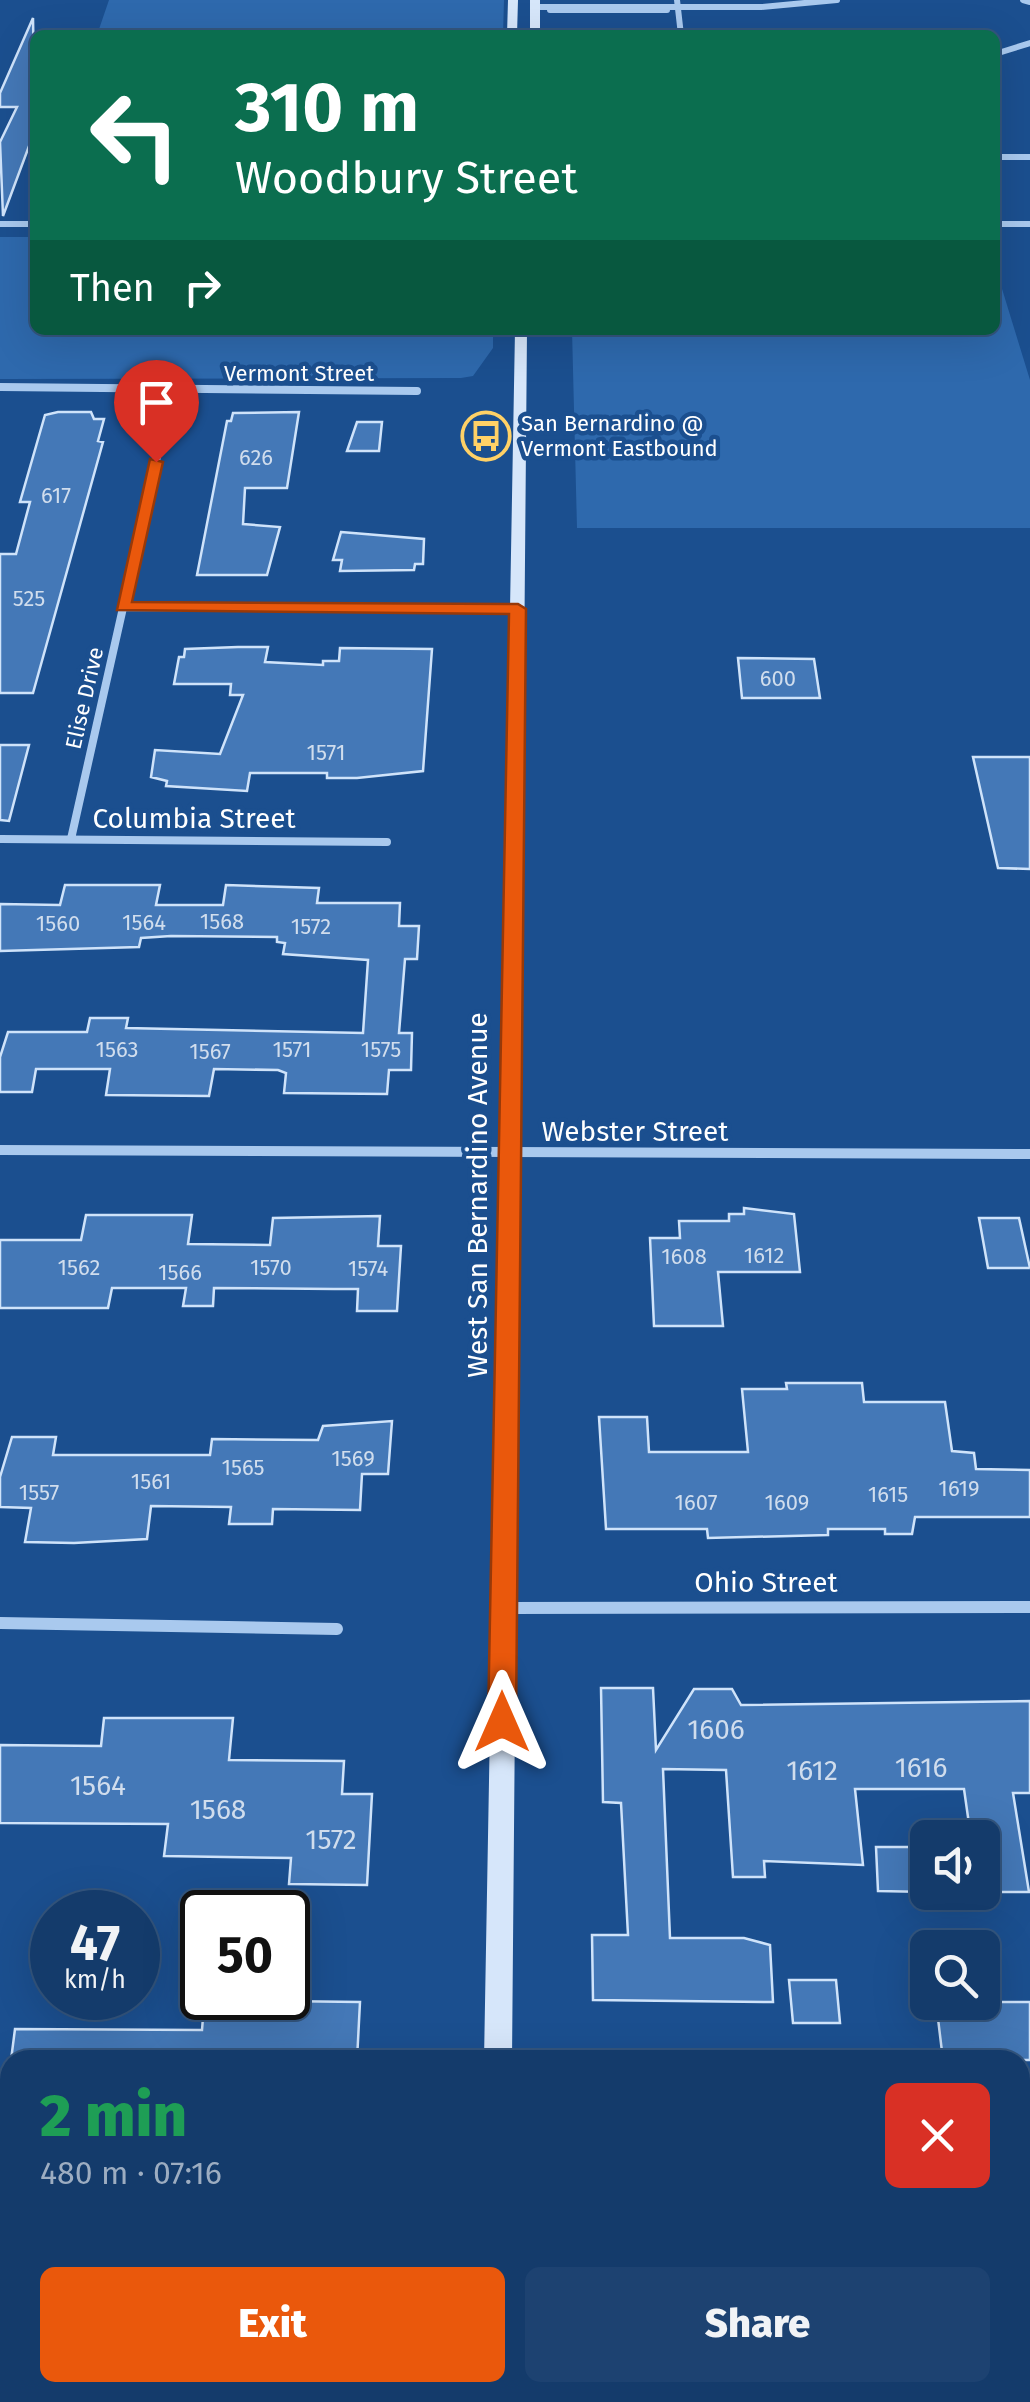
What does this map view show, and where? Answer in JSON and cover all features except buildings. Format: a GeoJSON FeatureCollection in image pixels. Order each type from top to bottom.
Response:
{"type":"FeatureCollection","features":[{"type":"Feature","properties":{"kind":"main road"},"geometry":{"type":"LineString","coordinates":[[512,0],[512,30]]}},
{"type":"Feature","properties":{"kind":"main road"},"geometry":{"type":"LineString","coordinates":[[524,0],[535,4],[535,30]]}},
{"type":"Feature","properties":{"kind":"main road","name":"West San Bernardino Avenue"},"geometry":{"type":"LineString","coordinates":[[498,2050],[522,335]]}},
{"type":"Feature","properties":{"kind":"street"},"geometry":{"type":"LineString","coordinates":[[677,0],[680,30]]}},
{"type":"Feature","properties":{"kind":"street"},"geometry":{"type":"LineString","coordinates":[[535,4],[570,13],[648,14],[678,8],[770,8],[837,0]]}},
{"type":"Feature","properties":{"kind":"street"},"geometry":{"type":"LineString","coordinates":[[1023,0],[1030,2]]}},
{"type":"Feature","properties":{"kind":"street"},"geometry":{"type":"LineString","coordinates":[[1000,52],[1030,43]]}},
{"type":"Feature","properties":{"kind":"street"},"geometry":{"type":"LineString","coordinates":[[1000,157],[1030,157]]}},
{"type":"Feature","properties":{"kind":"street"},"geometry":{"type":"LineString","coordinates":[[0,224],[30,224]]}},
{"type":"Feature","properties":{"kind":"street"},"geometry":{"type":"LineString","coordinates":[[1000,224],[1030,224]]}},
{"type":"Feature","properties":{"kind":"street","name":"Vermont Street"},"geometry":{"type":"LineString","coordinates":[[0,388],[417,391]]}},
{"type":"Feature","properties":{"kind":"street","name":"Elise Drive"},"geometry":{"type":"LineString","coordinates":[[71,839],[172,390]]}},
{"type":"Feature","properties":{"kind":"street"},"geometry":{"type":"LineString","coordinates":[[123,607],[518,609]]}},
{"type":"Feature","properties":{"kind":"street","name":"Columbia Street"},"geometry":{"type":"LineString","coordinates":[[0,839],[387,842]]}},
{"type":"Feature","properties":{"kind":"street","name":"Webster Street"},"geometry":{"type":"LineString","coordinates":[[0,1150],[1030,1154]]}},
{"type":"Feature","properties":{"kind":"street","name":"Ohio Street"},"geometry":{"type":"LineString","coordinates":[[503,1608],[1030,1606]]}},
{"type":"Feature","properties":{"kind":"street"},"geometry":{"type":"LineString","coordinates":[[0,1624],[336,1629]]}},
{"type":"Feature","properties":{"kind":"shaded area"},"geometry":{"type":"Polygon","coordinates":[[[109,0],[504,0],[503,30],[99,30],[109,0]]]}},
{"type":"Feature","properties":{"kind":"shaded area"},"geometry":{"type":"Polygon","coordinates":[[[0,237],[30,237],[30,335],[493,335],[493,348],[473,376],[461,378],[0,379],[0,237]]]}},
{"type":"Feature","properties":{"kind":"shaded area"},"geometry":{"type":"Polygon","coordinates":[[[1000,282],[1030,380],[1030,528],[577,528],[572,335],[1000,335],[1000,282]]]}},
{"type":"Feature","properties":{"kind":"place","name":"San Bernardino @ Vermont Eastbound"},"geometry":{"type":"Point","coordinates":[486,436]}},
{"type":"Feature","properties":{"kind":"route"},"geometry":{"type":"LineString","coordinates":[[156,462],[123,607],[518,609],[502,1722]]}}]}
